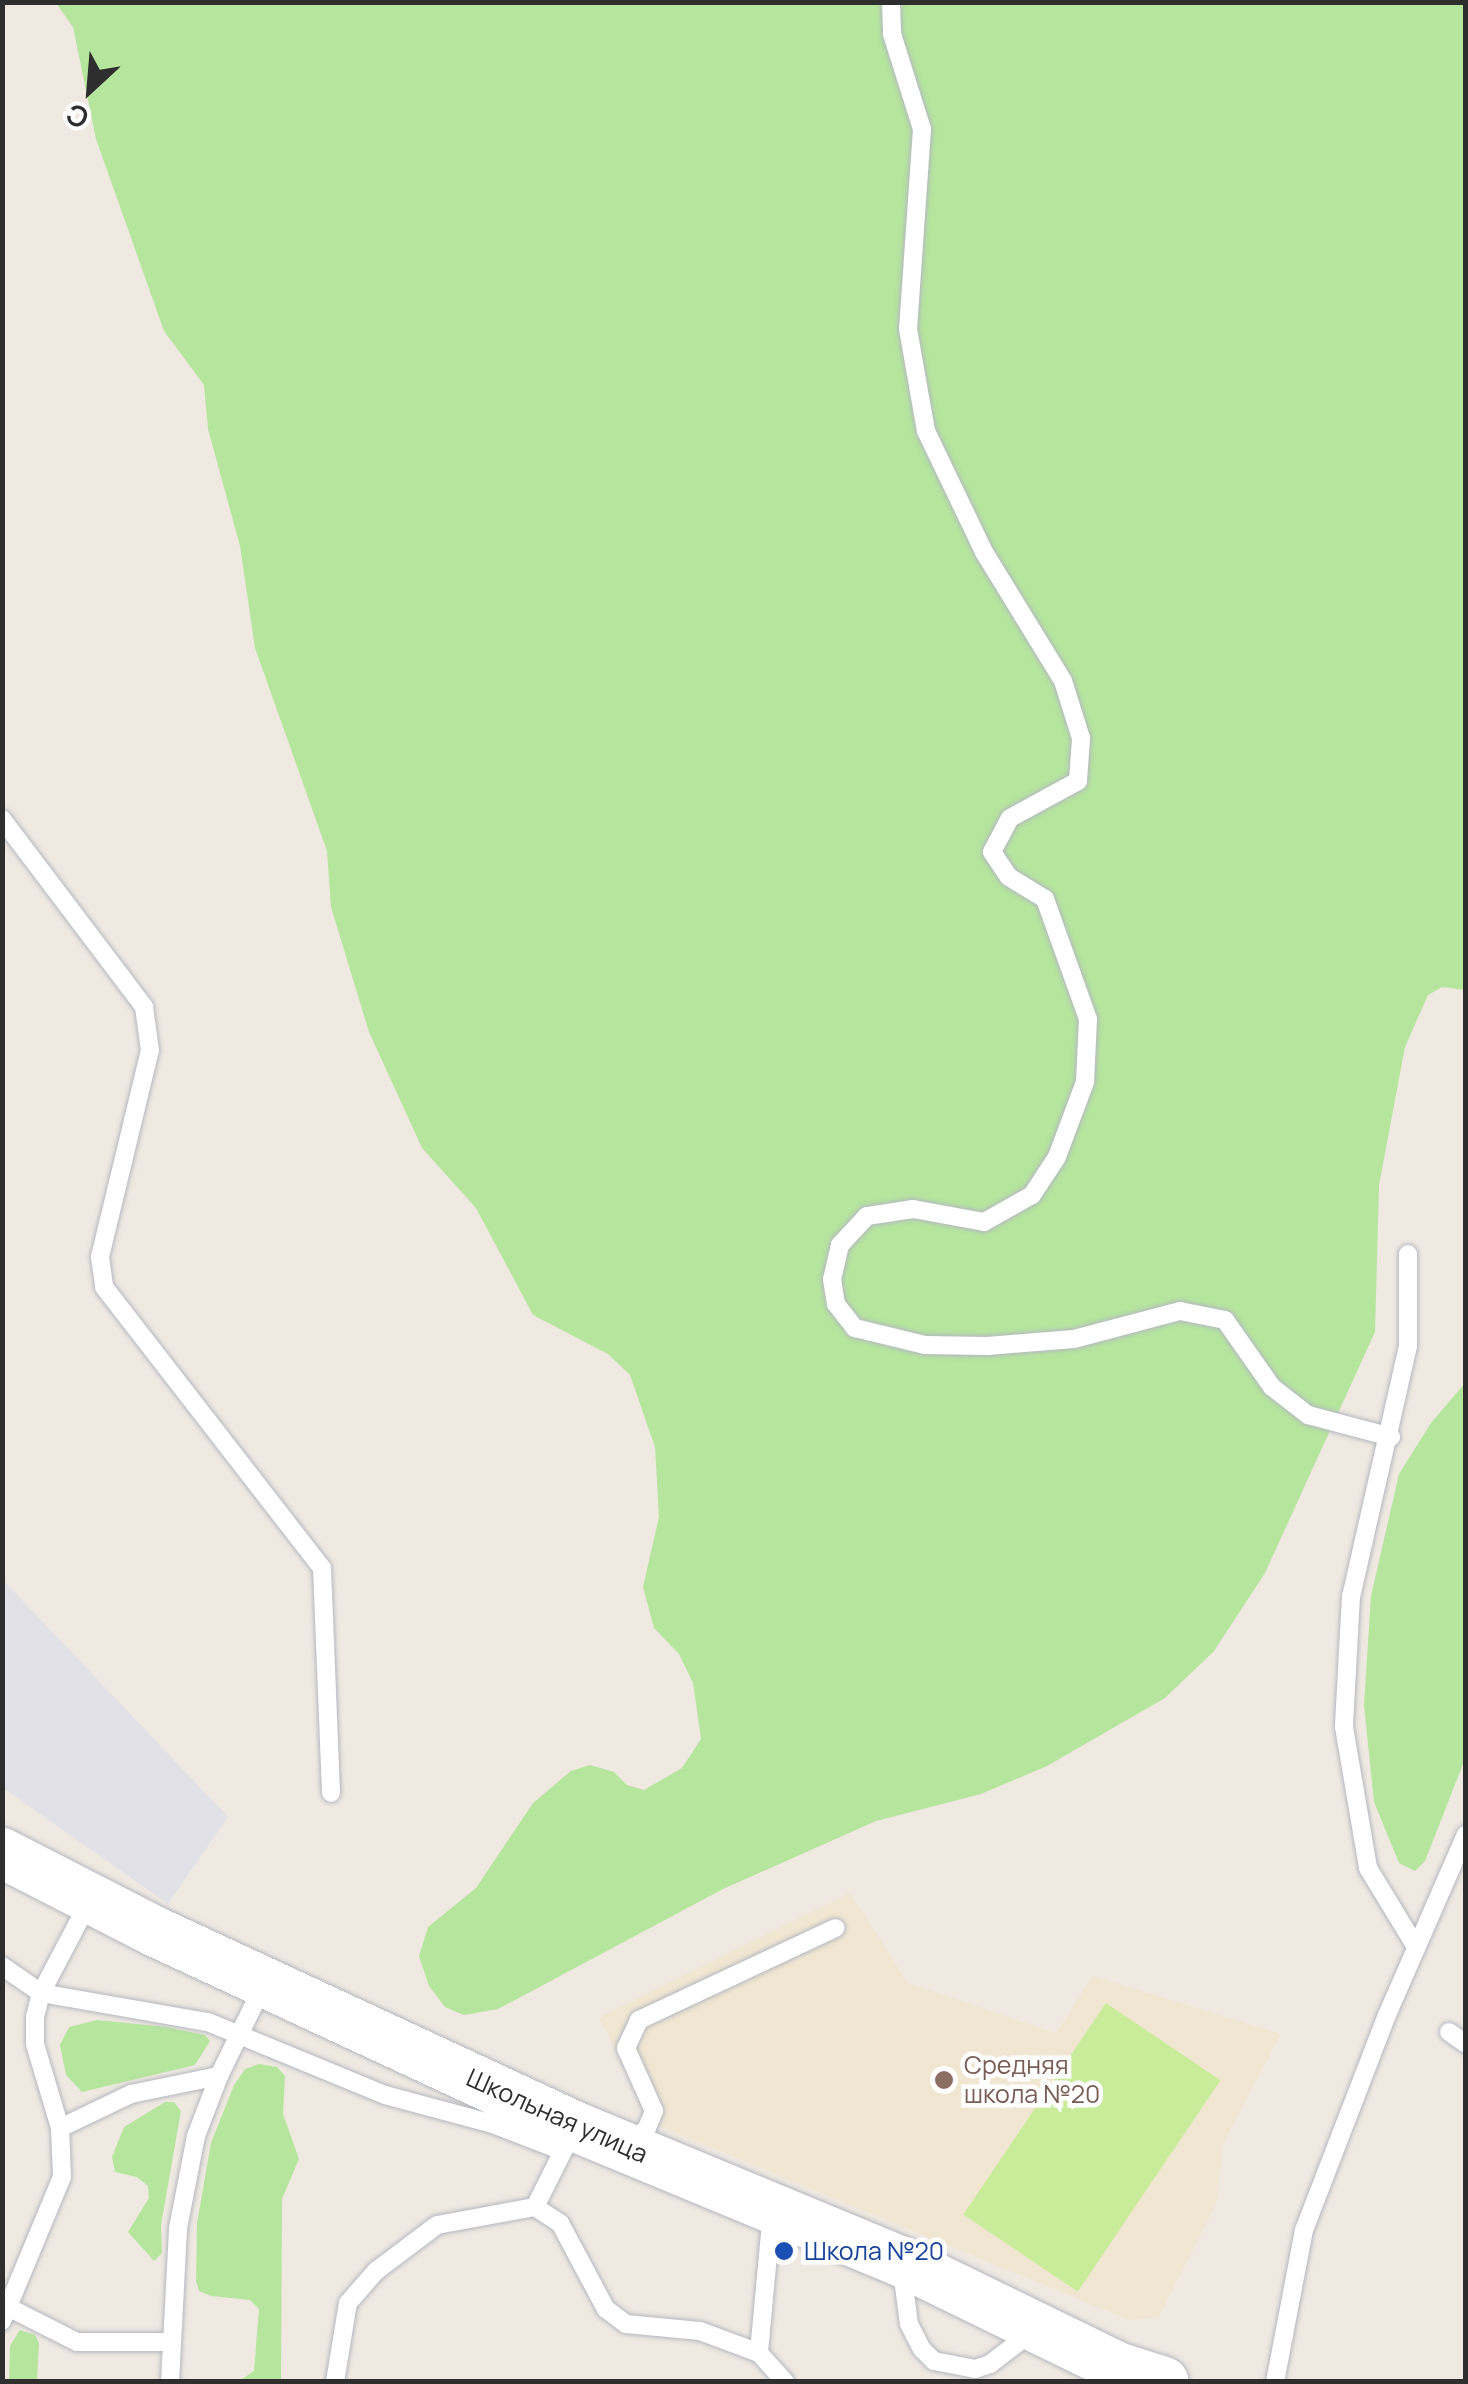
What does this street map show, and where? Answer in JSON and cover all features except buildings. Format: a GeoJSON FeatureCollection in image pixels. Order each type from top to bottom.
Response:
{"type":"FeatureCollection","features":[{"type":"Feature","properties":{"kind":"main road","name":"Школьная улица"},"geometry":{"type":"LineString","coordinates":[[14,1869],[91,1900],[586,2141],[772,2207],[900,2261],[1036,2328],[1114,2374],[1164,2382]]}},
{"type":"Feature","properties":{"kind":"lane"},"geometry":{"type":"LineString","coordinates":[[891,2],[892,34],[922,129],[908,329],[926,432],[984,552],[1063,681],[1081,738],[1078,782],[1010,818],[992,852],[1009,878],[1045,900],[1088,1019],[1085,1082],[1057,1156],[1032,1195],[984,1222],[912,1209],[867,1216],[840,1245],[832,1279],[836,1304],[855,1328],[925,1345],[987,1346],[1074,1340],[1180,1311],[1225,1320],[1272,1388],[1308,1415],[1390,1437]]}},
{"type":"Feature","properties":{"kind":"lane"},"geometry":{"type":"LineString","coordinates":[[2,819],[144,1006],[150,1050],[100,1258],[104,1287],[322,1568],[332,1793]]}},
{"type":"Feature","properties":{"kind":"lane"},"geometry":{"type":"LineString","coordinates":[[1408,1254],[1408,1346],[1351,1596],[1344,1726],[1368,1868],[1416,1947]]}},
{"type":"Feature","properties":{"kind":"lane"},"geometry":{"type":"LineString","coordinates":[[1275,2382],[1304,2230],[1416,1947],[1466,1834]]}},
{"type":"Feature","properties":{"kind":"lane"},"geometry":{"type":"LineString","coordinates":[[91,1900],[41,1994],[35,2044],[60,2128],[62,2177],[5,2310],[77,2342],[172,2342]]}},
{"type":"Feature","properties":{"kind":"lane"},"geometry":{"type":"LineString","coordinates":[[2,1966],[41,1994],[196,2020],[385,2095],[493,2124],[586,2141],[646,2130],[654,2111],[626,2048],[639,2020],[835,1928]]}},
{"type":"Feature","properties":{"kind":"lane"},"geometry":{"type":"LineString","coordinates":[[170,2382],[178,2228],[196,2136],[219,2076],[265,1983]]}},
{"type":"Feature","properties":{"kind":"lane"},"geometry":{"type":"LineString","coordinates":[[1449,2032],[1466,2044]]}},
{"type":"Feature","properties":{"kind":"lane"},"geometry":{"type":"LineString","coordinates":[[60,2128],[132,2094],[219,2076]]}},
{"type":"Feature","properties":{"kind":"lane"},"geometry":{"type":"LineString","coordinates":[[535,2207],[586,2141]]}},
{"type":"Feature","properties":{"kind":"lane"},"geometry":{"type":"LineString","coordinates":[[335,2382],[348,2304],[376,2272],[437,2225],[535,2207],[560,2222],[606,2310],[626,2324],[700,2331],[760,2353],[784,2382]]}},
{"type":"Feature","properties":{"kind":"lane"},"geometry":{"type":"LineString","coordinates":[[760,2353],[772,2207]]}},
{"type":"Feature","properties":{"kind":"lane"},"geometry":{"type":"LineString","coordinates":[[900,2261],[910,2324],[922,2349],[934,2361],[958,2370],[975,2370],[990,2364],[1036,2328]]}},
{"type":"Feature","properties":{"kind":"shaded area"},"geometry":{"type":"Polygon","coordinates":[[[3,1580],[228,1817],[168,1904],[3,1788],[3,1580]]]}},
{"type":"Feature","properties":{"kind":"shaded area","name":"Средняя школа №20"},"geometry":{"type":"Polygon","coordinates":[[[850,1893],[908,1983],[1056,2033],[1093,1976],[1281,2034],[1223,2143],[1216,2204],[1159,2317],[1129,2320],[657,2125],[599,2018],[850,1893]]]}},
{"type":"Feature","properties":{"kind":"green space"},"geometry":{"type":"Polygon","coordinates":[[[56,3],[1465,3],[1465,990],[1442,987],[1428,995],[1405,1047],[1379,1185],[1375,1332],[1265,1573],[1214,1651],[1165,1698],[1047,1766],[981,1794],[876,1821],[723,1889],[498,2009],[464,2015],[445,2007],[429,1986],[419,1956],[428,1927],[476,1888],[533,1803],[571,1771],[590,1765],[614,1772],[627,1785],[644,1790],[682,1768],[701,1739],[693,1683],[679,1654],[654,1628],[643,1587],[659,1517],[655,1447],[630,1375],[608,1354],[533,1315],[476,1208],[422,1148],[369,1032],[331,907],[327,851],[255,648],[240,546],[208,429],[204,385],[164,331],[96,139],[73,27],[56,3]]]}},
{"type":"Feature","properties":{"kind":"green space"},"geometry":{"type":"Polygon","coordinates":[[[1465,1383],[1465,1759],[1425,1861],[1415,1871],[1399,1863],[1374,1802],[1364,1705],[1371,1596],[1399,1474],[1431,1423],[1465,1383]]]}},
{"type":"Feature","properties":{"kind":"green space"},"geometry":{"type":"Polygon","coordinates":[[[1106,2003],[1220,2080],[1078,2292],[963,2214],[1106,2003]]]}},
{"type":"Feature","properties":{"kind":"green space"},"geometry":{"type":"Polygon","coordinates":[[[97,2020],[167,2027],[205,2035],[210,2041],[195,2065],[82,2092],[66,2075],[60,2045],[69,2027],[97,2020]]]}},
{"type":"Feature","properties":{"kind":"green space"},"geometry":{"type":"Polygon","coordinates":[[[259,2064],[277,2067],[285,2076],[283,2114],[299,2159],[282,2199],[281,2381],[239,2381],[254,2371],[259,2309],[250,2300],[199,2291],[196,2281],[197,2223],[211,2143],[234,2085],[245,2069],[259,2064]]]}},
{"type":"Feature","properties":{"kind":"green space"},"geometry":{"type":"Polygon","coordinates":[[[165,2102],[174,2102],[181,2111],[161,2225],[162,2253],[154,2261],[128,2232],[149,2198],[148,2186],[137,2177],[115,2172],[112,2157],[124,2127],[165,2102]]]}},
{"type":"Feature","properties":{"kind":"green space"},"geometry":{"type":"Polygon","coordinates":[[[20,2330],[35,2335],[39,2343],[37,2381],[9,2381],[10,2346],[20,2330]]]}},
{"type":"Feature","properties":{"kind":"place","name":"Средняя школа №20"},"geometry":{"type":"Point","coordinates":[944,2080]}},
{"type":"Feature","properties":{"kind":"place","name":"Школа №20"},"geometry":{"type":"Point","coordinates":[784,2251]}}]}
